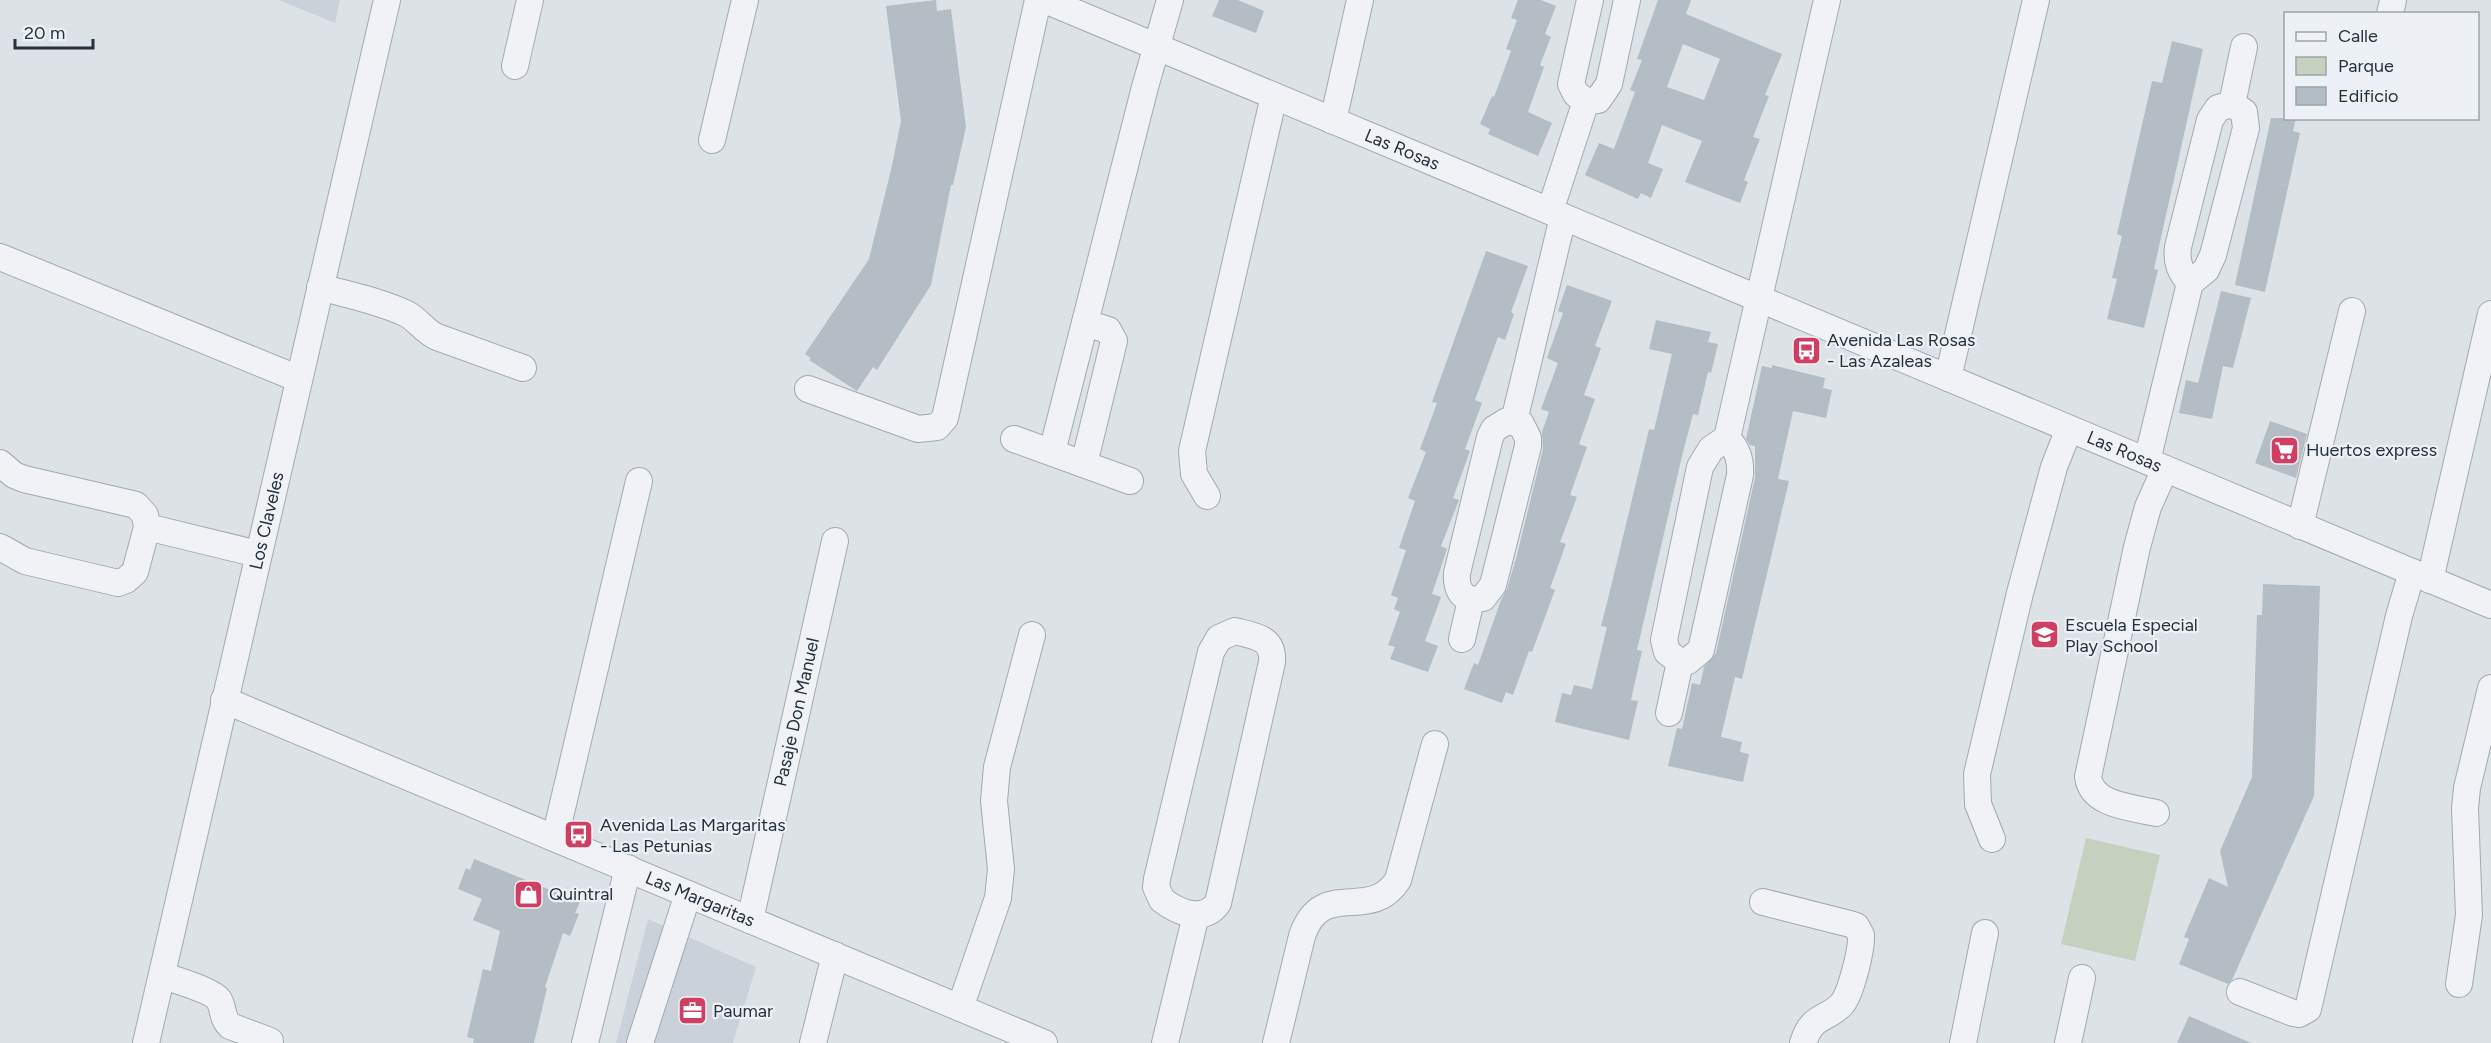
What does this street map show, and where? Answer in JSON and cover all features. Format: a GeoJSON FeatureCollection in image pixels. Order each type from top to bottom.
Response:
{"type":"FeatureCollection","features":[{"type":"Feature","properties":{"kind":"street","name":"Los Claveles"},"geometry":{"type":"LineString","coordinates":[[146,1043],[387,0]]}},
{"type":"Feature","properties":{"kind":"street"},"geometry":{"type":"LineString","coordinates":[[514,66],[530,0]]}},
{"type":"Feature","properties":{"kind":"street"},"geometry":{"type":"LineString","coordinates":[[712,140],[745,0]]}},
{"type":"Feature","properties":{"kind":"street"},"geometry":{"type":"LineString","coordinates":[[808,389],[918,429],[936,427],[945,418],[1038,0]]}},
{"type":"Feature","properties":{"kind":"street","name":"Las Rosas"},"geometry":{"type":"LineString","coordinates":[[1045,0],[2491,605]]}},
{"type":"Feature","properties":{"kind":"street"},"geometry":{"type":"LineString","coordinates":[[1052,452],[1170,0]]}},
{"type":"Feature","properties":{"kind":"street"},"geometry":{"type":"LineString","coordinates":[[1333,121],[1360,0]]}},
{"type":"Feature","properties":{"kind":"street"},"geometry":{"type":"LineString","coordinates":[[1590,0],[1571,84],[1576,94],[1586,101],[1598,100],[1609,84],[1628,0]]}},
{"type":"Feature","properties":{"kind":"street"},"geometry":{"type":"LineString","coordinates":[[1727,438],[1738,452],[1741,463],[1740,475],[1701,650],[1696,657],[1680,662],[1673,658],[1665,647],[1667,623],[1700,467],[1711,449],[1727,438],[1827,0]]}},
{"type":"Feature","properties":{"kind":"street"},"geometry":{"type":"LineString","coordinates":[[1948,378],[2036,0]]}},
{"type":"Feature","properties":{"kind":"street"},"geometry":{"type":"LineString","coordinates":[[2232,104],[2244,47]]}},
{"type":"Feature","properties":{"kind":"street"},"geometry":{"type":"LineString","coordinates":[[1207,496],[1194,474],[1192,451],[1274,96]]}},
{"type":"Feature","properties":{"kind":"street"},"geometry":{"type":"LineString","coordinates":[[1514,421],[1556,214],[1586,101]]}},
{"type":"Feature","properties":{"kind":"street"},"geometry":{"type":"LineString","coordinates":[[2156,813],[2103,800],[2092,790],[2088,777],[2137,547],[2148,507],[2190,283],[2206,270],[2213,255],[2246,128],[2244,112],[2232,104],[2218,108],[2210,120],[2178,247],[2180,270],[2190,283]]}},
{"type":"Feature","properties":{"kind":"street"},"geometry":{"type":"LineString","coordinates":[[0,257],[299,379]]}},
{"type":"Feature","properties":{"kind":"street"},"geometry":{"type":"LineString","coordinates":[[320,287],[408,315],[437,337],[523,368]]}},
{"type":"Feature","properties":{"kind":"street"},"geometry":{"type":"LineString","coordinates":[[2300,526],[2352,311]]}},
{"type":"Feature","properties":{"kind":"street"},"geometry":{"type":"LineString","coordinates":[[2240,992],[2293,1013],[2299,1014],[2308,1009],[2396,628],[2421,576],[2491,314]]}},
{"type":"Feature","properties":{"kind":"street"},"geometry":{"type":"LineString","coordinates":[[1084,464],[1114,341],[1108,330],[1085,323]]}},
{"type":"Feature","properties":{"kind":"street"},"geometry":{"type":"LineString","coordinates":[[1514,421],[1521,424],[1526,431],[1528,446],[1493,585],[1483,598],[1471,600],[1459,591],[1456,583],[1465,539],[1490,436],[1501,423],[1514,421]]}},
{"type":"Feature","properties":{"kind":"street"},"geometry":{"type":"LineString","coordinates":[[1992,839],[1978,804],[1977,774],[2020,593],[2054,467],[2069,429]]}},
{"type":"Feature","properties":{"kind":"street"},"geometry":{"type":"LineString","coordinates":[[1014,439],[1130,481]]}},
{"type":"Feature","properties":{"kind":"street"},"geometry":{"type":"LineString","coordinates":[[0,462],[6,469],[24,479],[136,504],[145,514],[147,527],[135,572],[126,580],[118,583],[25,561],[0,547]]}},
{"type":"Feature","properties":{"kind":"street"},"geometry":{"type":"LineString","coordinates":[[555,838],[639,481]]}},
{"type":"Feature","properties":{"kind":"street"},"geometry":{"type":"LineString","coordinates":[[147,527],[258,554]]}},
{"type":"Feature","properties":{"kind":"street","name":"Pasaje Don Manuel"},"geometry":{"type":"LineString","coordinates":[[750,920],[835,541]]}},
{"type":"Feature","properties":{"kind":"street"},"geometry":{"type":"LineString","coordinates":[[1462,639],[1471,600]]}},
{"type":"Feature","properties":{"kind":"street"},"geometry":{"type":"LineString","coordinates":[[1235,631],[1265,640],[1273,653],[1272,662],[1218,903],[1209,912],[1196,915],[1162,900],[1156,887],[1157,879],[1211,652],[1219,638],[1235,631]]}},
{"type":"Feature","properties":{"kind":"street"},"geometry":{"type":"LineString","coordinates":[[960,1008],[999,890],[1001,869],[994,801],[997,767],[1032,635]]}},
{"type":"Feature","properties":{"kind":"street"},"geometry":{"type":"LineString","coordinates":[[1669,713],[1680,662]]}},
{"type":"Feature","properties":{"kind":"street"},"geometry":{"type":"LineString","coordinates":[[2459,984],[2468,931],[2465,808],[2467,788],[2491,688]]}},
{"type":"Feature","properties":{"kind":"street","name":"Las Margaritas"},"geometry":{"type":"LineString","coordinates":[[224,700],[1044,1043]]}},
{"type":"Feature","properties":{"kind":"street"},"geometry":{"type":"LineString","coordinates":[[1276,1043],[1302,936],[1313,914],[1327,904],[1365,901],[1381,897],[1394,887],[1398,880],[1435,744]]}},
{"type":"Feature","properties":{"kind":"street"},"geometry":{"type":"LineString","coordinates":[[585,1043],[628,868]]}},
{"type":"Feature","properties":{"kind":"street"},"geometry":{"type":"LineString","coordinates":[[640,1043],[688,894]]}},
{"type":"Feature","properties":{"kind":"street"},"geometry":{"type":"LineString","coordinates":[[1763,902],[1850,924],[1860,930],[1862,935],[1850,988],[1844,1001],[1817,1020],[1806,1033],[1803,1043]]}},
{"type":"Feature","properties":{"kind":"street"},"geometry":{"type":"LineString","coordinates":[[1165,1043],[1196,915]]}},
{"type":"Feature","properties":{"kind":"street"},"geometry":{"type":"LineString","coordinates":[[1963,1043],[1985,933]]}},
{"type":"Feature","properties":{"kind":"street"},"geometry":{"type":"LineString","coordinates":[[813,1043],[835,955]]}},
{"type":"Feature","properties":{"kind":"street"},"geometry":{"type":"LineString","coordinates":[[162,975],[213,995],[220,1003],[225,1021],[230,1026],[270,1041]]}},
{"type":"Feature","properties":{"kind":"street"},"geometry":{"type":"LineString","coordinates":[[2068,1043],[2082,978]]}},
{"type":"Feature","properties":{"kind":"shaded area"},"geometry":{"type":"Polygon","coordinates":[[[279,0],[340,0],[335,23],[279,0]]]}},
{"type":"Feature","properties":{"kind":"shaded area"},"geometry":{"type":"Polygon","coordinates":[[[648,919],[756,967],[733,1043],[616,1043],[648,919]]]}},
{"type":"Feature","properties":{"kind":"green space"},"geometry":{"type":"Polygon","coordinates":[[[2086,838],[2160,855],[2135,961],[2061,944],[2086,838]]]}},
{"type":"Feature","properties":{"kind":"building"},"geometry":{"type":"Polygon","coordinates":[[[936,0],[937,11],[951,9],[966,127],[953,185],[951,185],[931,285],[877,370],[873,367],[857,391],[809,360],[811,358],[805,354],[869,259],[891,170],[901,121],[886,6],[936,0]]]}},
{"type":"Feature","properties":{"kind":"building"},"geometry":{"type":"Polygon","coordinates":[[[1219,0],[1238,0],[1264,11],[1256,33],[1212,16],[1219,0]]]}},
{"type":"Feature","properties":{"kind":"building"},"geometry":{"type":"Polygon","coordinates":[[[1518,0],[1541,0],[1556,6],[1545,34],[1551,37],[1540,65],[1544,67],[1528,112],[1552,123],[1538,156],[1488,134],[1490,129],[1480,124],[1492,96],[1494,97],[1511,51],[1506,49],[1517,20],[1511,18],[1518,0]]]}},
{"type":"Feature","properties":{"kind":"building"},"geometry":{"type":"Polygon","coordinates":[[[1658,0],[1691,0],[1686,14],[1782,54],[1765,95],[1769,96],[1753,137],[1760,139],[1744,180],[1748,182],[1740,203],[1685,182],[1702,141],[1662,125],[1648,163],[1663,169],[1651,198],[1641,193],[1638,199],[1585,175],[1599,143],[1614,149],[1635,92],[1630,90],[1642,60],[1637,59],[1658,0]],[[1683,44],[1667,87],[1704,100],[1720,59],[1683,44]]]}},
{"type":"Feature","properties":{"kind":"building"},"geometry":{"type":"Polygon","coordinates":[[[2172,41],[2203,49],[2154,269],[2158,270],[2144,328],[2107,319],[2117,279],[2112,278],[2122,236],[2117,234],[2152,81],[2162,83],[2172,41]]]}},
{"type":"Feature","properties":{"kind":"building"},"geometry":{"type":"Polygon","coordinates":[[[2271,118],[2296,120],[2293,131],[2300,133],[2265,292],[2235,285],[2271,118]]]}},
{"type":"Feature","properties":{"kind":"building"},"geometry":{"type":"Polygon","coordinates":[[[1486,251],[1528,266],[1511,312],[1514,314],[1505,340],[1498,337],[1475,400],[1482,403],[1465,449],[1470,451],[1453,498],[1459,500],[1441,546],[1447,549],[1432,594],[1441,597],[1425,641],[1438,646],[1428,672],[1390,659],[1395,647],[1388,645],[1400,612],[1394,609],[1398,598],[1391,595],[1406,550],[1399,548],[1415,501],[1408,498],[1426,452],[1420,449],[1437,403],[1432,402],[1486,251]]]}},
{"type":"Feature","properties":{"kind":"building"},"geometry":{"type":"Polygon","coordinates":[[[1567,285],[1612,301],[1595,346],[1601,348],[1584,395],[1595,399],[1579,444],[1587,447],[1570,495],[1577,497],[1560,542],[1566,544],[1550,588],[1555,590],[1513,695],[1506,692],[1502,703],[1464,689],[1474,663],[1478,665],[1507,589],[1517,555],[1543,449],[1542,432],[1549,412],[1541,409],[1558,363],[1547,358],[1563,313],[1558,311],[1567,285]]]}},
{"type":"Feature","properties":{"kind":"building"},"geometry":{"type":"Polygon","coordinates":[[[2221,291],[2251,298],[2233,368],[2223,366],[2212,419],[2179,413],[2186,380],[2198,383],[2221,291]]]}},
{"type":"Feature","properties":{"kind":"building"},"geometry":{"type":"Polygon","coordinates":[[[1656,320],[1711,332],[1708,342],[1718,344],[1711,373],[1708,372],[1698,415],[1693,414],[1637,650],[1642,651],[1631,700],[1638,701],[1629,740],[1555,722],[1562,693],[1571,695],[1574,685],[1592,689],[1607,627],[1601,626],[1649,429],[1654,430],[1672,354],[1649,349],[1656,320]]]}},
{"type":"Feature","properties":{"kind":"building"},"geometry":{"type":"Polygon","coordinates":[[[1772,365],[1825,378],[1823,388],[1832,390],[1826,418],[1793,411],[1778,479],[1789,481],[1742,679],[1735,677],[1721,737],[1742,742],[1740,752],[1749,754],[1743,782],[1668,766],[1677,728],[1682,729],[1692,683],[1700,685],[1704,667],[1716,653],[1755,478],[1755,446],[1750,445],[1746,439],[1762,366],[1772,368],[1772,365]]]}},
{"type":"Feature","properties":{"kind":"building","name":"Huertos express"},"geometry":{"type":"Polygon","coordinates":[[[2270,421],[2307,434],[2296,478],[2255,463],[2270,421]]]}},
{"type":"Feature","properties":{"kind":"building"},"geometry":{"type":"Polygon","coordinates":[[[2263,584],[2320,586],[2314,796],[2232,980],[2228,984],[2179,964],[2189,939],[2184,937],[2209,878],[2228,887],[2220,851],[2252,777],[2257,615],[2262,615],[2263,584]]]}},
{"type":"Feature","properties":{"kind":"building"},"geometry":{"type":"Polygon","coordinates":[[[474,859],[580,902],[575,913],[579,914],[570,936],[563,933],[545,987],[547,988],[534,1043],[473,1043],[474,1039],[467,1037],[483,969],[491,971],[500,931],[473,920],[482,899],[458,889],[466,868],[470,870],[474,859]]]}},
{"type":"Feature","properties":{"kind":"building"},"geometry":{"type":"Polygon","coordinates":[[[2189,1016],[2251,1043],[2177,1043],[2189,1016]]]}},
{"type":"Feature","properties":{"kind":"place","name":"Avenida Las Rosas - Las Azaleas"},"geometry":{"type":"Point","coordinates":[1806,350]}},
{"type":"Feature","properties":{"kind":"place","name":"Huertos express"},"geometry":{"type":"Point","coordinates":[2285,450]}},
{"type":"Feature","properties":{"kind":"place","name":"Escuela Especial Play School"},"geometry":{"type":"Point","coordinates":[2044,635]}},
{"type":"Feature","properties":{"kind":"place","name":"Avenida Las Margaritas - Las Petunias"},"geometry":{"type":"Point","coordinates":[579,835]}},
{"type":"Feature","properties":{"kind":"place","name":"Quintral"},"geometry":{"type":"Point","coordinates":[528,894]}},
{"type":"Feature","properties":{"kind":"place","name":"Paumar"},"geometry":{"type":"Point","coordinates":[692,1011]}}]}
